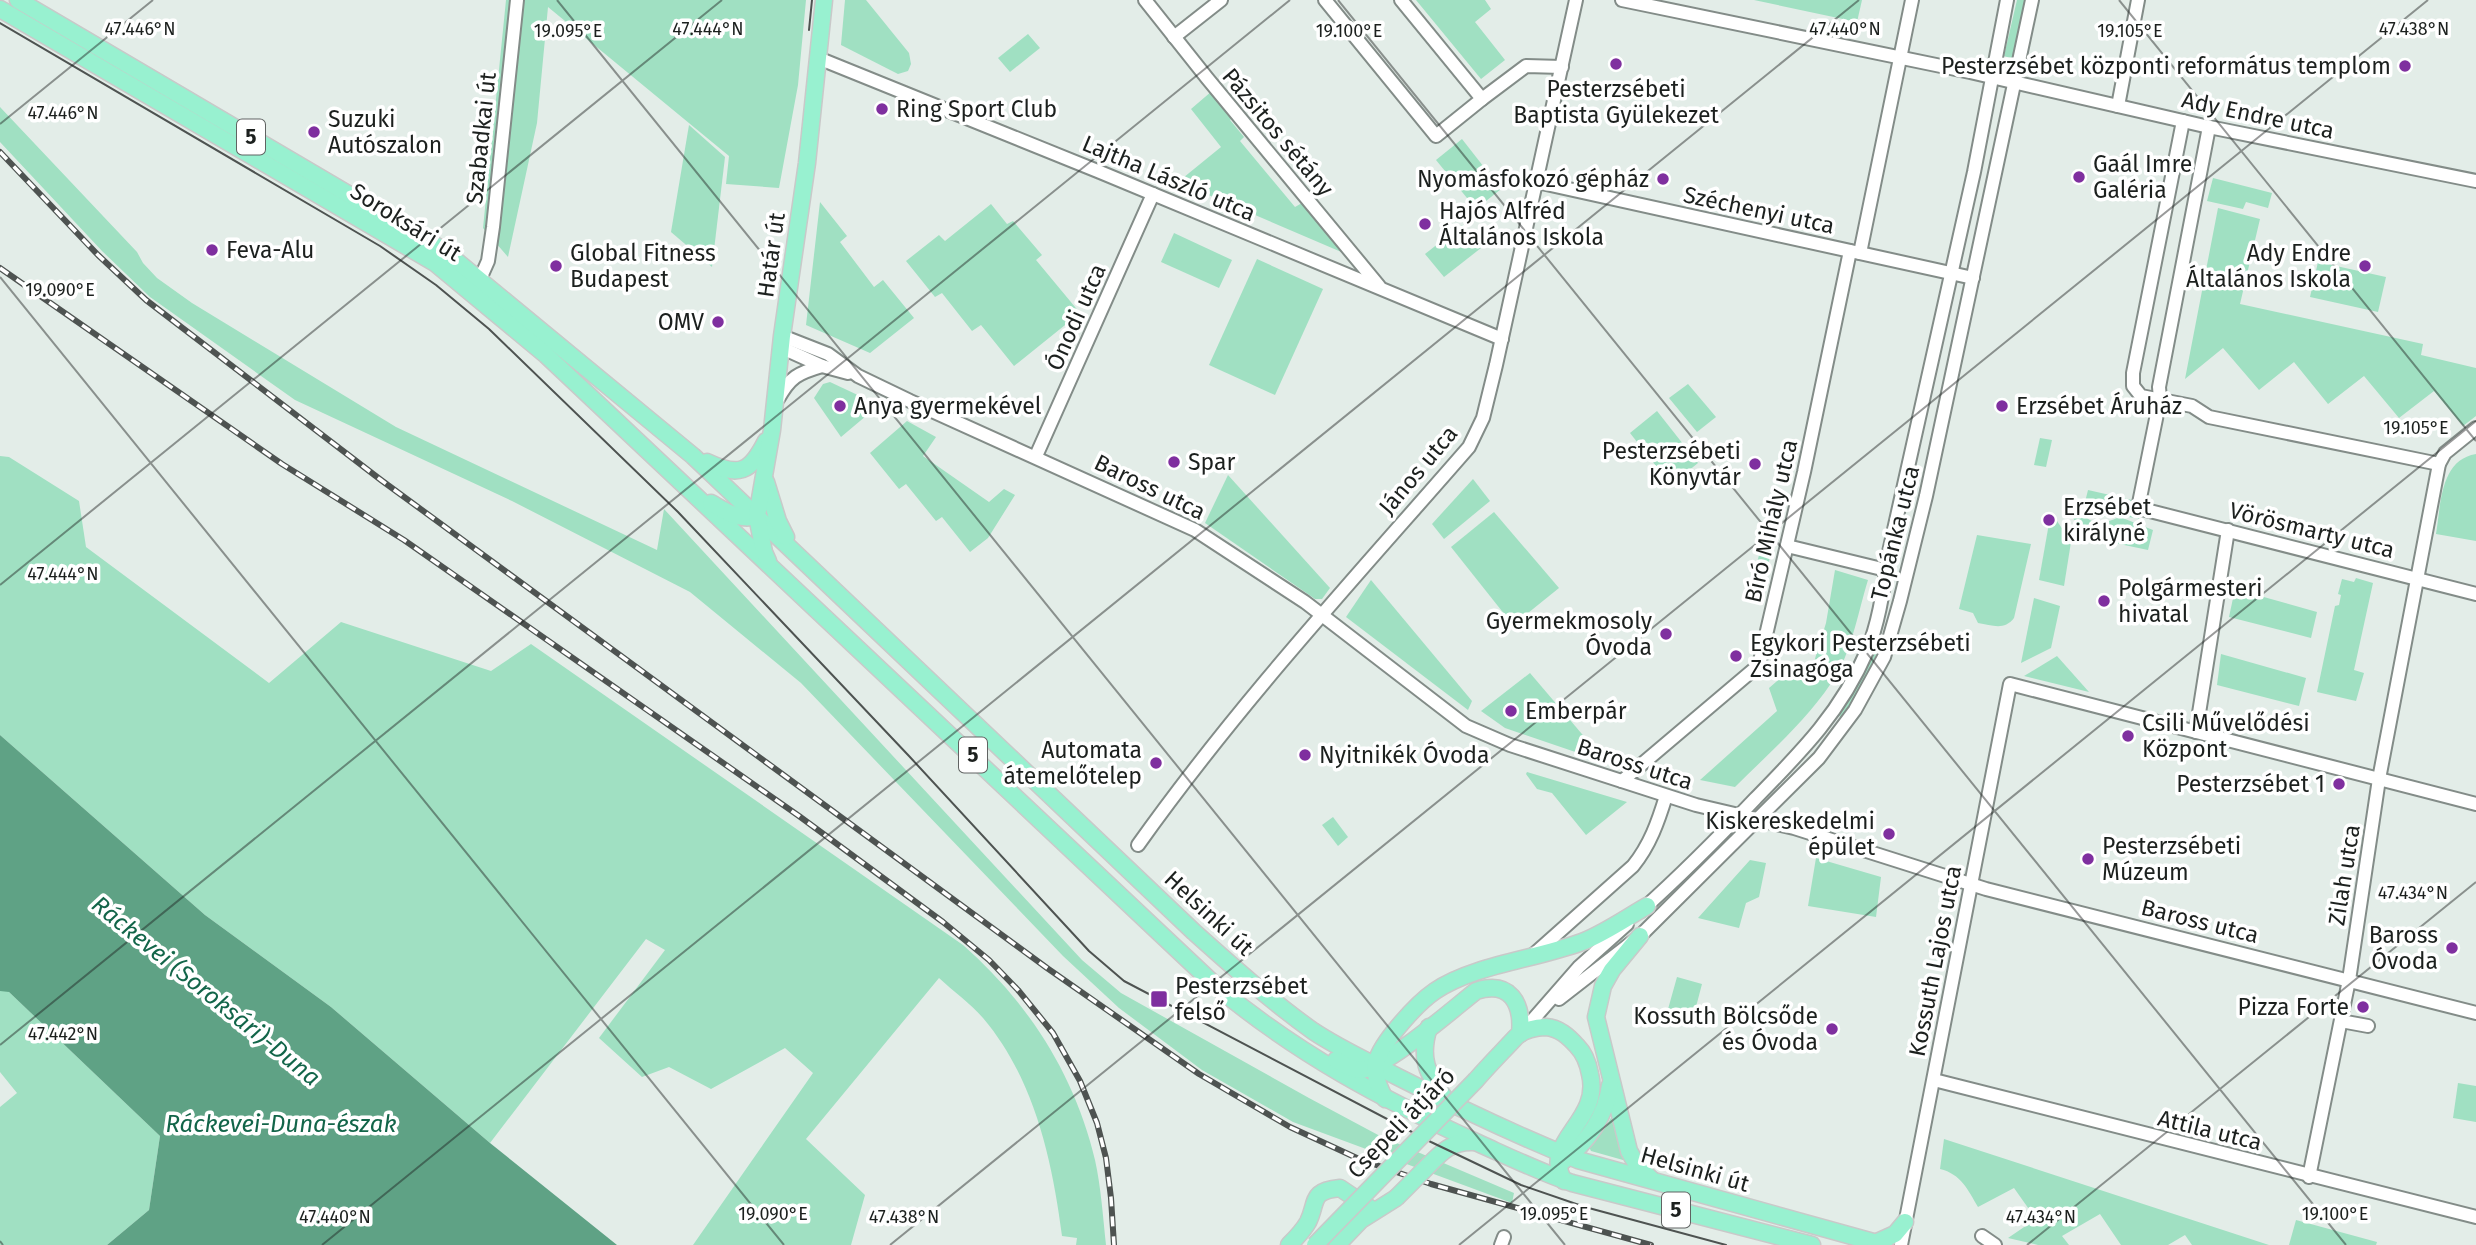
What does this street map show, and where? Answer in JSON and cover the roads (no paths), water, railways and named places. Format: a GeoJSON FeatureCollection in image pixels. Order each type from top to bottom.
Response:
{"type":"FeatureCollection","features":[{"type":"Feature","properties":{"kind":"main road","name":"Soroksári út"},"geometry":{"type":"LineString","coordinates":[[18,0],[443,250],[693,456],[757,516]]}},
{"type":"Feature","properties":{"kind":"main road","name":"Határ út"},"geometry":{"type":"LineString","coordinates":[[757,516],[772,430],[781,342],[807,163],[824,0]]}},
{"type":"Feature","properties":{"kind":"main road","name":"Soroksári út"},"geometry":{"type":"LineString","coordinates":[[0,9],[435,263],[546,355],[771,566]]}},
{"type":"Feature","properties":{"kind":"main road"},"geometry":{"type":"LineString","coordinates":[[693,456],[726,471],[743,470],[758,456],[772,430]]}},
{"type":"Feature","properties":{"kind":"main road"},"geometry":{"type":"LineString","coordinates":[[765,477],[778,522],[797,555]]}},
{"type":"Feature","properties":{"kind":"main road"},"geometry":{"type":"LineString","coordinates":[[686,489],[736,517],[747,519],[757,516],[764,552],[771,566]]}},
{"type":"Feature","properties":{"kind":"main road","name":"Helsinki út"},"geometry":{"type":"LineString","coordinates":[[757,516],[857,614],[1238,972],[1312,1030],[1350,1054],[1449,1104],[1535,1143],[1563,1164],[1812,1245]]}},
{"type":"Feature","properties":{"kind":"main road","name":"Helsinki út"},"geometry":{"type":"LineString","coordinates":[[771,566],[1217,987],[1330,1069],[1413,1114],[1538,1171],[1563,1164],[1653,1181],[1880,1244]]}},
{"type":"Feature","properties":{"kind":"main road"},"geometry":{"type":"LineString","coordinates":[[1385,1099],[1376,1084],[1374,1065],[1385,1043],[1413,1009],[1436,990],[1478,972],[1584,941],[1647,906]]}},
{"type":"Feature","properties":{"kind":"main road"},"geometry":{"type":"LineString","coordinates":[[1640,936],[1612,970],[1598,1001],[1596,1017],[1629,1150],[1638,1167],[1653,1181]]}},
{"type":"Feature","properties":{"kind":"main road"},"geometry":{"type":"LineString","coordinates":[[1245,1009],[1300,1036],[1353,1069],[1360,1070],[1390,1056],[1476,991],[1488,987],[1508,992],[1526,1028],[1545,1027],[1559,1030],[1572,1040],[1587,1059],[1593,1088],[1588,1109],[1580,1122],[1567,1134],[1535,1143]]}},
{"type":"Feature","properties":{"kind":"main road"},"geometry":{"type":"LineString","coordinates":[[1429,1027],[1424,1042],[1424,1058],[1428,1072],[1449,1104]]}},
{"type":"Feature","properties":{"kind":"main road","name":"Csepeli átjáró"},"geometry":{"type":"LineString","coordinates":[[1315,1245],[1526,1028]]}},
{"type":"Feature","properties":{"kind":"main road"},"geometry":{"type":"LineString","coordinates":[[1350,1054],[1361,1055],[1385,1043]]}},
{"type":"Feature","properties":{"kind":"main road"},"geometry":{"type":"LineString","coordinates":[[1563,1164],[1593,1129],[1602,1114],[1611,1079]]}},
{"type":"Feature","properties":{"kind":"main road"},"geometry":{"type":"LineString","coordinates":[[1413,1114],[1431,1142],[1426,1168]]}},
{"type":"Feature","properties":{"kind":"main road"},"geometry":{"type":"LineString","coordinates":[[1563,1164],[1567,1134]]}},
{"type":"Feature","properties":{"kind":"main road"},"geometry":{"type":"LineString","coordinates":[[1337,1245],[1360,1220],[1396,1198],[1451,1145],[1461,1142],[1477,1143]]}},
{"type":"Feature","properties":{"kind":"main road"},"geometry":{"type":"LineString","coordinates":[[1289,1245],[1304,1229],[1318,1196],[1328,1189],[1340,1188],[1374,1210]]}},
{"type":"Feature","properties":{"kind":"main road"},"geometry":{"type":"LineString","coordinates":[[1880,1244],[1895,1234],[1905,1222]]}},
{"type":"Feature","properties":{"kind":"street","name":"Szabadkai út"},"geometry":{"type":"LineString","coordinates":[[480,279],[488,261],[493,227],[517,0]]}},
{"type":"Feature","properties":{"kind":"street","name":"Pázsitos sétány"},"geometry":{"type":"LineString","coordinates":[[1145,0],[1381,289]]}},
{"type":"Feature","properties":{"kind":"street"},"geometry":{"type":"LineString","coordinates":[[1174,37],[1221,0]]}},
{"type":"Feature","properties":{"kind":"street"},"geometry":{"type":"LineString","coordinates":[[1325,0],[1436,136],[1526,66],[1562,67]]}},
{"type":"Feature","properties":{"kind":"street"},"geometry":{"type":"LineString","coordinates":[[1401,0],[1482,99]]}},
{"type":"Feature","properties":{"kind":"street","name":"János utca"},"geometry":{"type":"LineString","coordinates":[[1138,845],[1195,766],[1321,614],[1469,447],[1483,418],[1502,339],[1576,0]]}},
{"type":"Feature","properties":{"kind":"street","name":"Ady Endre utca"},"geometry":{"type":"LineString","coordinates":[[1622,0],[2013,82],[2209,127],[2476,181]]}},
{"type":"Feature","properties":{"kind":"street","name":"Bíró Mihály utca"},"geometry":{"type":"LineString","coordinates":[[1622,781],[1759,665],[1912,0]]}},
{"type":"Feature","properties":{"kind":"street","name":"Topánka utca"},"geometry":{"type":"LineString","coordinates":[[1526,1028],[1579,967],[1647,906],[1805,749],[1842,701],[1868,648],[1882,597],[1952,273],[2007,0]]}},
{"type":"Feature","properties":{"kind":"street","name":"Topánka utca"},"geometry":{"type":"LineString","coordinates":[[1526,1028],[1640,936],[1819,758],[1855,710],[1884,657],[1926,496],[2032,0]]}},
{"type":"Feature","properties":{"kind":"street"},"geometry":{"type":"LineString","coordinates":[[2118,106],[2138,0]]}},
{"type":"Feature","properties":{"kind":"street","name":"Lajtha László utca"},"geometry":{"type":"LineString","coordinates":[[818,58],[1502,339]]}},
{"type":"Feature","properties":{"kind":"street"},"geometry":{"type":"LineString","coordinates":[[2183,121],[2133,373],[2133,386],[2141,396],[2192,406],[2209,417],[2439,464],[2445,453],[2476,428]]}},
{"type":"Feature","properties":{"kind":"street"},"geometry":{"type":"LineString","coordinates":[[2160,399],[2158,387],[2209,127]]}},
{"type":"Feature","properties":{"kind":"street","name":"Széchenyi utca"},"geometry":{"type":"LineString","coordinates":[[1537,183],[1973,278]]}},
{"type":"Feature","properties":{"kind":"street","name":"Ónodi utca"},"geometry":{"type":"LineString","coordinates":[[1036,456],[1153,194]]}},
{"type":"Feature","properties":{"kind":"street","name":"Baross utca"},"geometry":{"type":"LineString","coordinates":[[781,342],[822,366],[859,376],[1195,530],[1321,614],[1466,726],[1510,745],[1666,796],[1870,851],[1971,884],[2476,1013]]}},
{"type":"Feature","properties":{"kind":"street","name":"Baross utca"},"geometry":{"type":"LineString","coordinates":[[781,342],[828,355],[859,376]]}},
{"type":"Feature","properties":{"kind":"street"},"geometry":{"type":"LineString","coordinates":[[774,405],[786,383],[805,371],[822,366]]}},
{"type":"Feature","properties":{"kind":"street","name":"Vörösmarty utca"},"geometry":{"type":"LineString","coordinates":[[2160,399],[2138,508],[2476,594]]}},
{"type":"Feature","properties":{"kind":"street","name":"Zilah utca"},"geometry":{"type":"LineString","coordinates":[[2309,1177],[2349,980],[2379,779],[2439,464]]}},
{"type":"Feature","properties":{"kind":"street"},"geometry":{"type":"LineString","coordinates":[[2228,530],[2196,732],[2476,804]]}},
{"type":"Feature","properties":{"kind":"street"},"geometry":{"type":"LineString","coordinates":[[1787,546],[1886,570]]}},
{"type":"Feature","properties":{"kind":"street","name":"Kossuth Lajos utca"},"geometry":{"type":"LineString","coordinates":[[1901,1245],[2010,684],[2196,732]]}},
{"type":"Feature","properties":{"kind":"street"},"geometry":{"type":"LineString","coordinates":[[1530,958],[1633,866],[1645,852],[1666,796]]}},
{"type":"Feature","properties":{"kind":"street"},"geometry":{"type":"LineString","coordinates":[[2341,1021],[2368,1026]]}},
{"type":"Feature","properties":{"kind":"street","name":"Attila utca"},"geometry":{"type":"LineString","coordinates":[[1934,1080],[2309,1177],[2476,1217]]}},
{"type":"Feature","properties":{"kind":"street"},"geometry":{"type":"LineString","coordinates":[[1982,1236],[1995,1245]]}},
{"type":"Feature","properties":{"kind":"water","name":"Ráckevei-Duna-észak"},"geometry":{"type":"Polygon","coordinates":[[[0,735],[205,915],[331,1007],[490,1143],[617,1245],[107,1245],[149,1210],[160,1136],[9,992],[0,991],[0,735]]]}},
{"type":"Feature","properties":{"kind":"tram line"},"geometry":{"type":"LineString","coordinates":[[809,30],[812,0]]}},
{"type":"Feature","properties":{"kind":"tram line"},"geometry":{"type":"LineString","coordinates":[[0,23],[380,246],[436,285],[489,329],[678,512],[1089,951],[1124,981],[1431,1142],[1521,1185],[1585,1207],[1726,1245]]}},
{"type":"Feature","properties":{"kind":"railway"},"geometry":{"type":"LineString","coordinates":[[0,152],[98,255],[146,300],[381,480],[1047,968],[1199,1074],[1290,1127],[1359,1159],[1431,1184],[1651,1245]]}},
{"type":"Feature","properties":{"kind":"railway"},"geometry":{"type":"LineString","coordinates":[[0,268],[282,464],[404,540],[799,816],[943,922],[989,960],[1053,1033],[1080,1081],[1097,1123],[1106,1158],[1114,1245]]}},
{"type":"Feature","properties":{"kind":"place","name":"Pesterzsébeti Baptista Gyülekezet"},"geometry":{"type":"Point","coordinates":[1616,64]}},
{"type":"Feature","properties":{"kind":"place","name":"Pesterzsébet központi református templom"},"geometry":{"type":"Point","coordinates":[2405,66]}},
{"type":"Feature","properties":{"kind":"place","name":"Ring Sport Club"},"geometry":{"type":"Point","coordinates":[882,109]}},
{"type":"Feature","properties":{"kind":"place","name":"Suzuki Autószalon"},"geometry":{"type":"Point","coordinates":[314,132]}},
{"type":"Feature","properties":{"kind":"place","name":"Gaál Imre Galéria"},"geometry":{"type":"Point","coordinates":[2079,177]}},
{"type":"Feature","properties":{"kind":"place","name":"Nyomásfokozó gépház"},"geometry":{"type":"Point","coordinates":[1663,179]}},
{"type":"Feature","properties":{"kind":"place","name":"Hajós Alfréd Általános Iskola"},"geometry":{"type":"Point","coordinates":[1425,224]}},
{"type":"Feature","properties":{"kind":"place","name":"Feva-Alu"},"geometry":{"type":"Point","coordinates":[212,250]}},
{"type":"Feature","properties":{"kind":"place","name":"Global Fitness Budapest"},"geometry":{"type":"Point","coordinates":[556,266]}},
{"type":"Feature","properties":{"kind":"place","name":"Ady Endre Általános Iskola"},"geometry":{"type":"Point","coordinates":[2365,266]}},
{"type":"Feature","properties":{"kind":"place","name":"OMV"},"geometry":{"type":"Point","coordinates":[718,322]}},
{"type":"Feature","properties":{"kind":"place","name":"Anya gyermekével"},"geometry":{"type":"Point","coordinates":[840,406]}},
{"type":"Feature","properties":{"kind":"place","name":"Erzsébet Áruház"},"geometry":{"type":"Point","coordinates":[2002,406]}},
{"type":"Feature","properties":{"kind":"place","name":"Spar"},"geometry":{"type":"Point","coordinates":[1174,462]}},
{"type":"Feature","properties":{"kind":"place","name":"Pesterzsébeti Könyvtár"},"geometry":{"type":"Point","coordinates":[1755,464]}},
{"type":"Feature","properties":{"kind":"place","name":"Erzsébet királyné"},"geometry":{"type":"Point","coordinates":[2049,520]}},
{"type":"Feature","properties":{"kind":"place","name":"Polgármesteri hivatal"},"geometry":{"type":"Point","coordinates":[2104,601]}},
{"type":"Feature","properties":{"kind":"place","name":"Gyermekmosoly Óvoda"},"geometry":{"type":"Point","coordinates":[1666,634]}},
{"type":"Feature","properties":{"kind":"place","name":"Egykori Pesterzsébeti Zsinagóga"},"geometry":{"type":"Point","coordinates":[1736,656]}},
{"type":"Feature","properties":{"kind":"place","name":"Emberpár"},"geometry":{"type":"Point","coordinates":[1511,711]}},
{"type":"Feature","properties":{"kind":"place","name":"Csili Művelődési Központ"},"geometry":{"type":"Point","coordinates":[2128,736]}},
{"type":"Feature","properties":{"kind":"place","name":"Nyitnikék Óvoda"},"geometry":{"type":"Point","coordinates":[1305,755]}},
{"type":"Feature","properties":{"kind":"place","name":"Automata átemelőtelep"},"geometry":{"type":"Point","coordinates":[1156,763]}},
{"type":"Feature","properties":{"kind":"place","name":"Pesterzsébet 1"},"geometry":{"type":"Point","coordinates":[2339,784]}},
{"type":"Feature","properties":{"kind":"place","name":"Kiskereskedelmi épület"},"geometry":{"type":"Point","coordinates":[1889,834]}},
{"type":"Feature","properties":{"kind":"place","name":"Pesterzsébeti Múzeum"},"geometry":{"type":"Point","coordinates":[2088,859]}},
{"type":"Feature","properties":{"kind":"place","name":"Baross Óvoda"},"geometry":{"type":"Point","coordinates":[2452,948]}},
{"type":"Feature","properties":{"kind":"place","name":"Pesterzsébet felső"},"geometry":{"type":"Point","coordinates":[1159,999]}},
{"type":"Feature","properties":{"kind":"place","name":"Pizza Forte"},"geometry":{"type":"Point","coordinates":[2363,1007]}},
{"type":"Feature","properties":{"kind":"place","name":"Kossuth Bölcsőde és Óvoda"},"geometry":{"type":"Point","coordinates":[1832,1029]}},
{"type":"Feature","properties":{"kind":"water label","name":"Ráckevei (Soroksári)-Duna"},"geometry":{"type":"Point","coordinates":[206,991]}}]}
